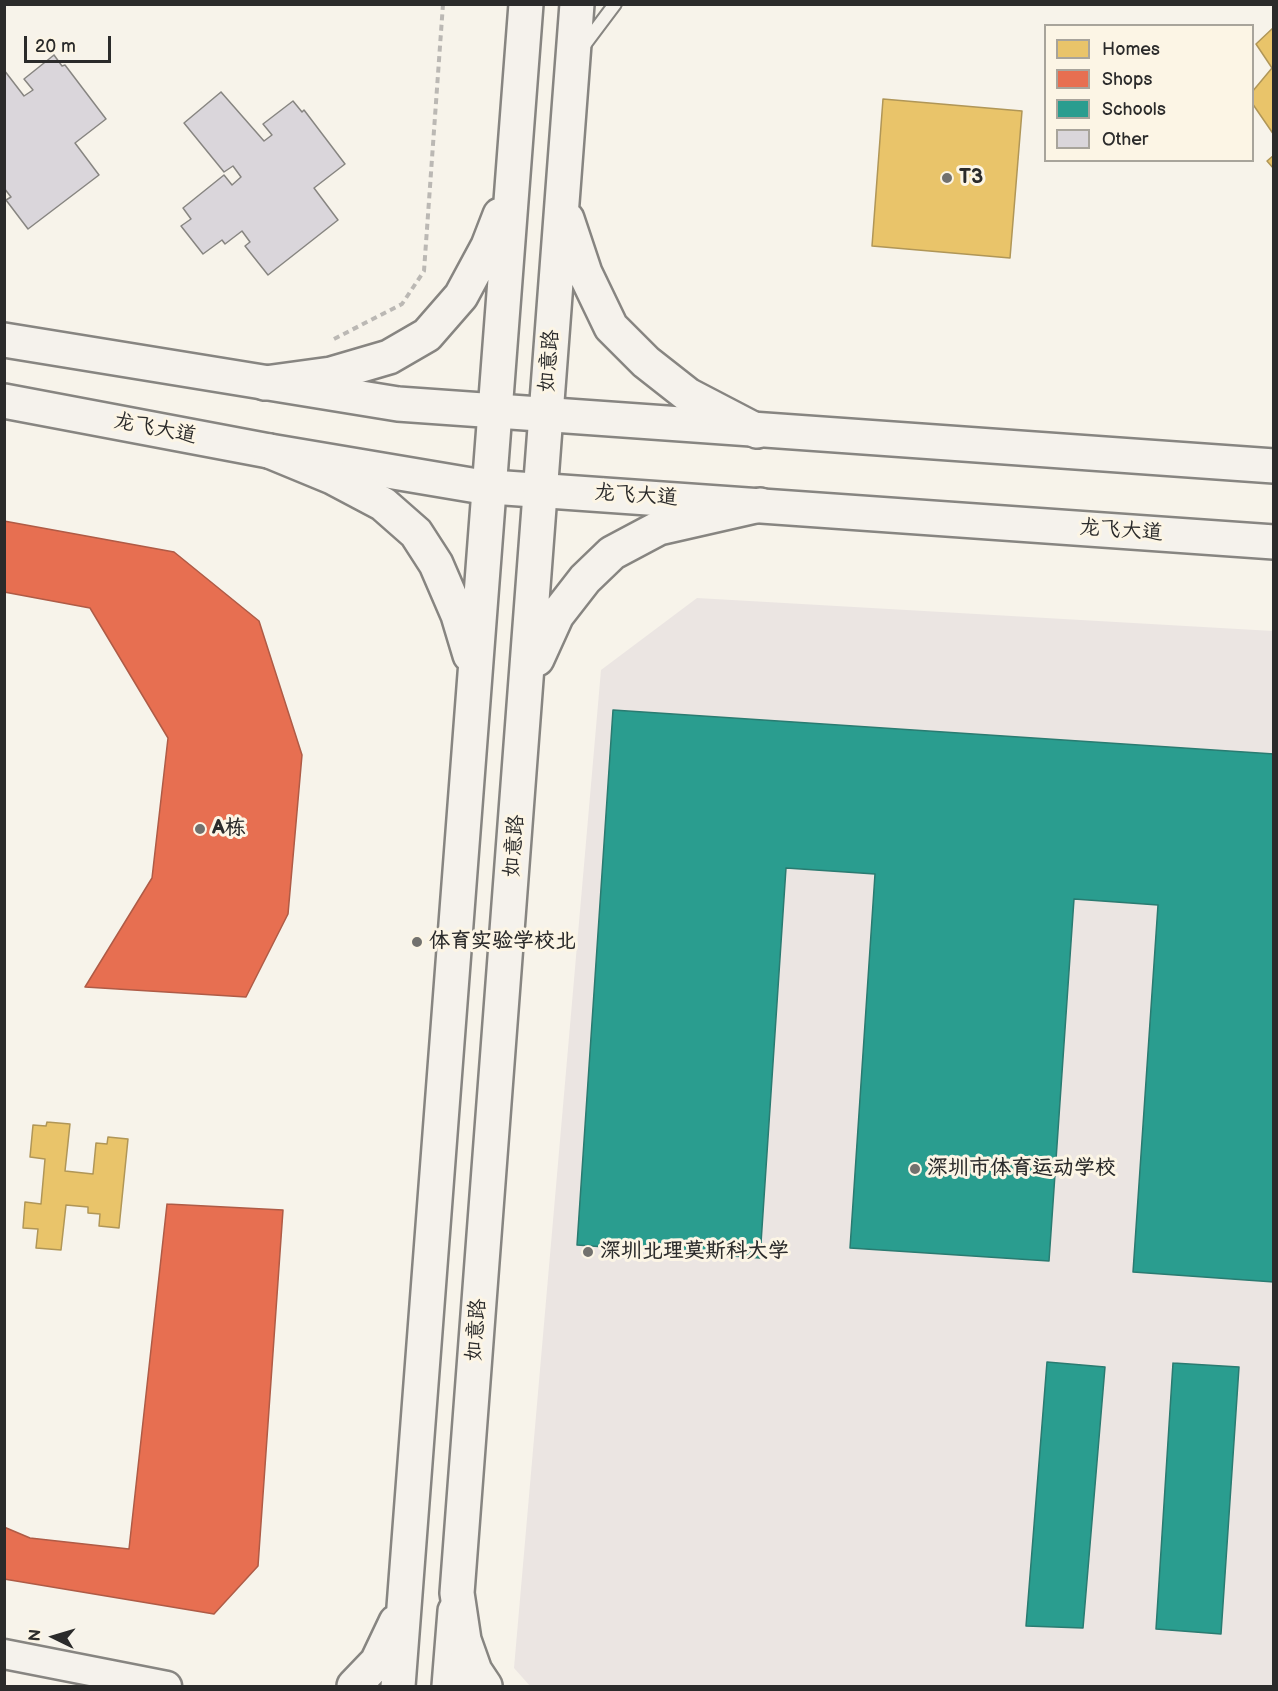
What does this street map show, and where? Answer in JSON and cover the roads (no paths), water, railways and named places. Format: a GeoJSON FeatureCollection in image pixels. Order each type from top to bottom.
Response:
{"type":"FeatureCollection","features":[{"type":"Feature","properties":{"kind":"main road"},"geometry":{"type":"LineString","coordinates":[[398,1686],[526,4]]}},
{"type":"Feature","properties":{"kind":"main road","name":"如意路"},"geometry":{"type":"LineString","coordinates":[[449,1686],[577,4]]}},
{"type":"Feature","properties":{"kind":"main road"},"geometry":{"type":"LineString","coordinates":[[265,383],[341,372],[389,357],[427,335],[461,296],[488,246],[513,179]]}},
{"type":"Feature","properties":{"kind":"main road"},"geometry":{"type":"LineString","coordinates":[[562,204],[585,273],[611,327],[646,362],[688,395],[757,431]]}},
{"type":"Feature","properties":{"kind":"main road"},"geometry":{"type":"LineString","coordinates":[[4,340],[398,404],[1274,466]]}},
{"type":"Feature","properties":{"kind":"main road","name":"龙飞大道"},"geometry":{"type":"LineString","coordinates":[[4,400],[269,451],[489,486],[1274,542]]}},
{"type":"Feature","properties":{"kind":"main road"},"geometry":{"type":"LineString","coordinates":[[269,451],[332,477],[383,504],[416,533],[441,574],[458,615],[475,674]]}},
{"type":"Feature","properties":{"kind":"main road"},"geometry":{"type":"LineString","coordinates":[[527,680],[557,615],[585,579],[612,553],[659,528],[760,505]]}},
{"type":"Feature","properties":{"kind":"main road"},"geometry":{"type":"LineString","coordinates":[[354,1686],[377,1662],[394,1630],[405,1592]]}},
{"type":"Feature","properties":{"kind":"main road"},"geometry":{"type":"LineString","coordinates":[[457,1593],[464,1640],[475,1671],[485,1686]]}},
{"type":"Feature","properties":{"kind":"street"},"geometry":{"type":"LineString","coordinates":[[4,1654],[167,1686]]}},
{"type":"Feature","properties":{"kind":"lane"},"geometry":{"type":"LineString","coordinates":[[573,62],[615,4]]}},
{"type":"Feature","properties":{"kind":"place","name":"T3"},"geometry":{"type":"Point","coordinates":[947,178]}},
{"type":"Feature","properties":{"kind":"place","name":"A栋"},"geometry":{"type":"Point","coordinates":[200,829]}},
{"type":"Feature","properties":{"kind":"place","name":"体育实验学校北"},"geometry":{"type":"Point","coordinates":[417,942]}},
{"type":"Feature","properties":{"kind":"place","name":"深圳市体育运动学校"},"geometry":{"type":"Point","coordinates":[915,1169]}},
{"type":"Feature","properties":{"kind":"place","name":"深圳北理莫斯科大学"},"geometry":{"type":"Point","coordinates":[588,1252]}}]}
